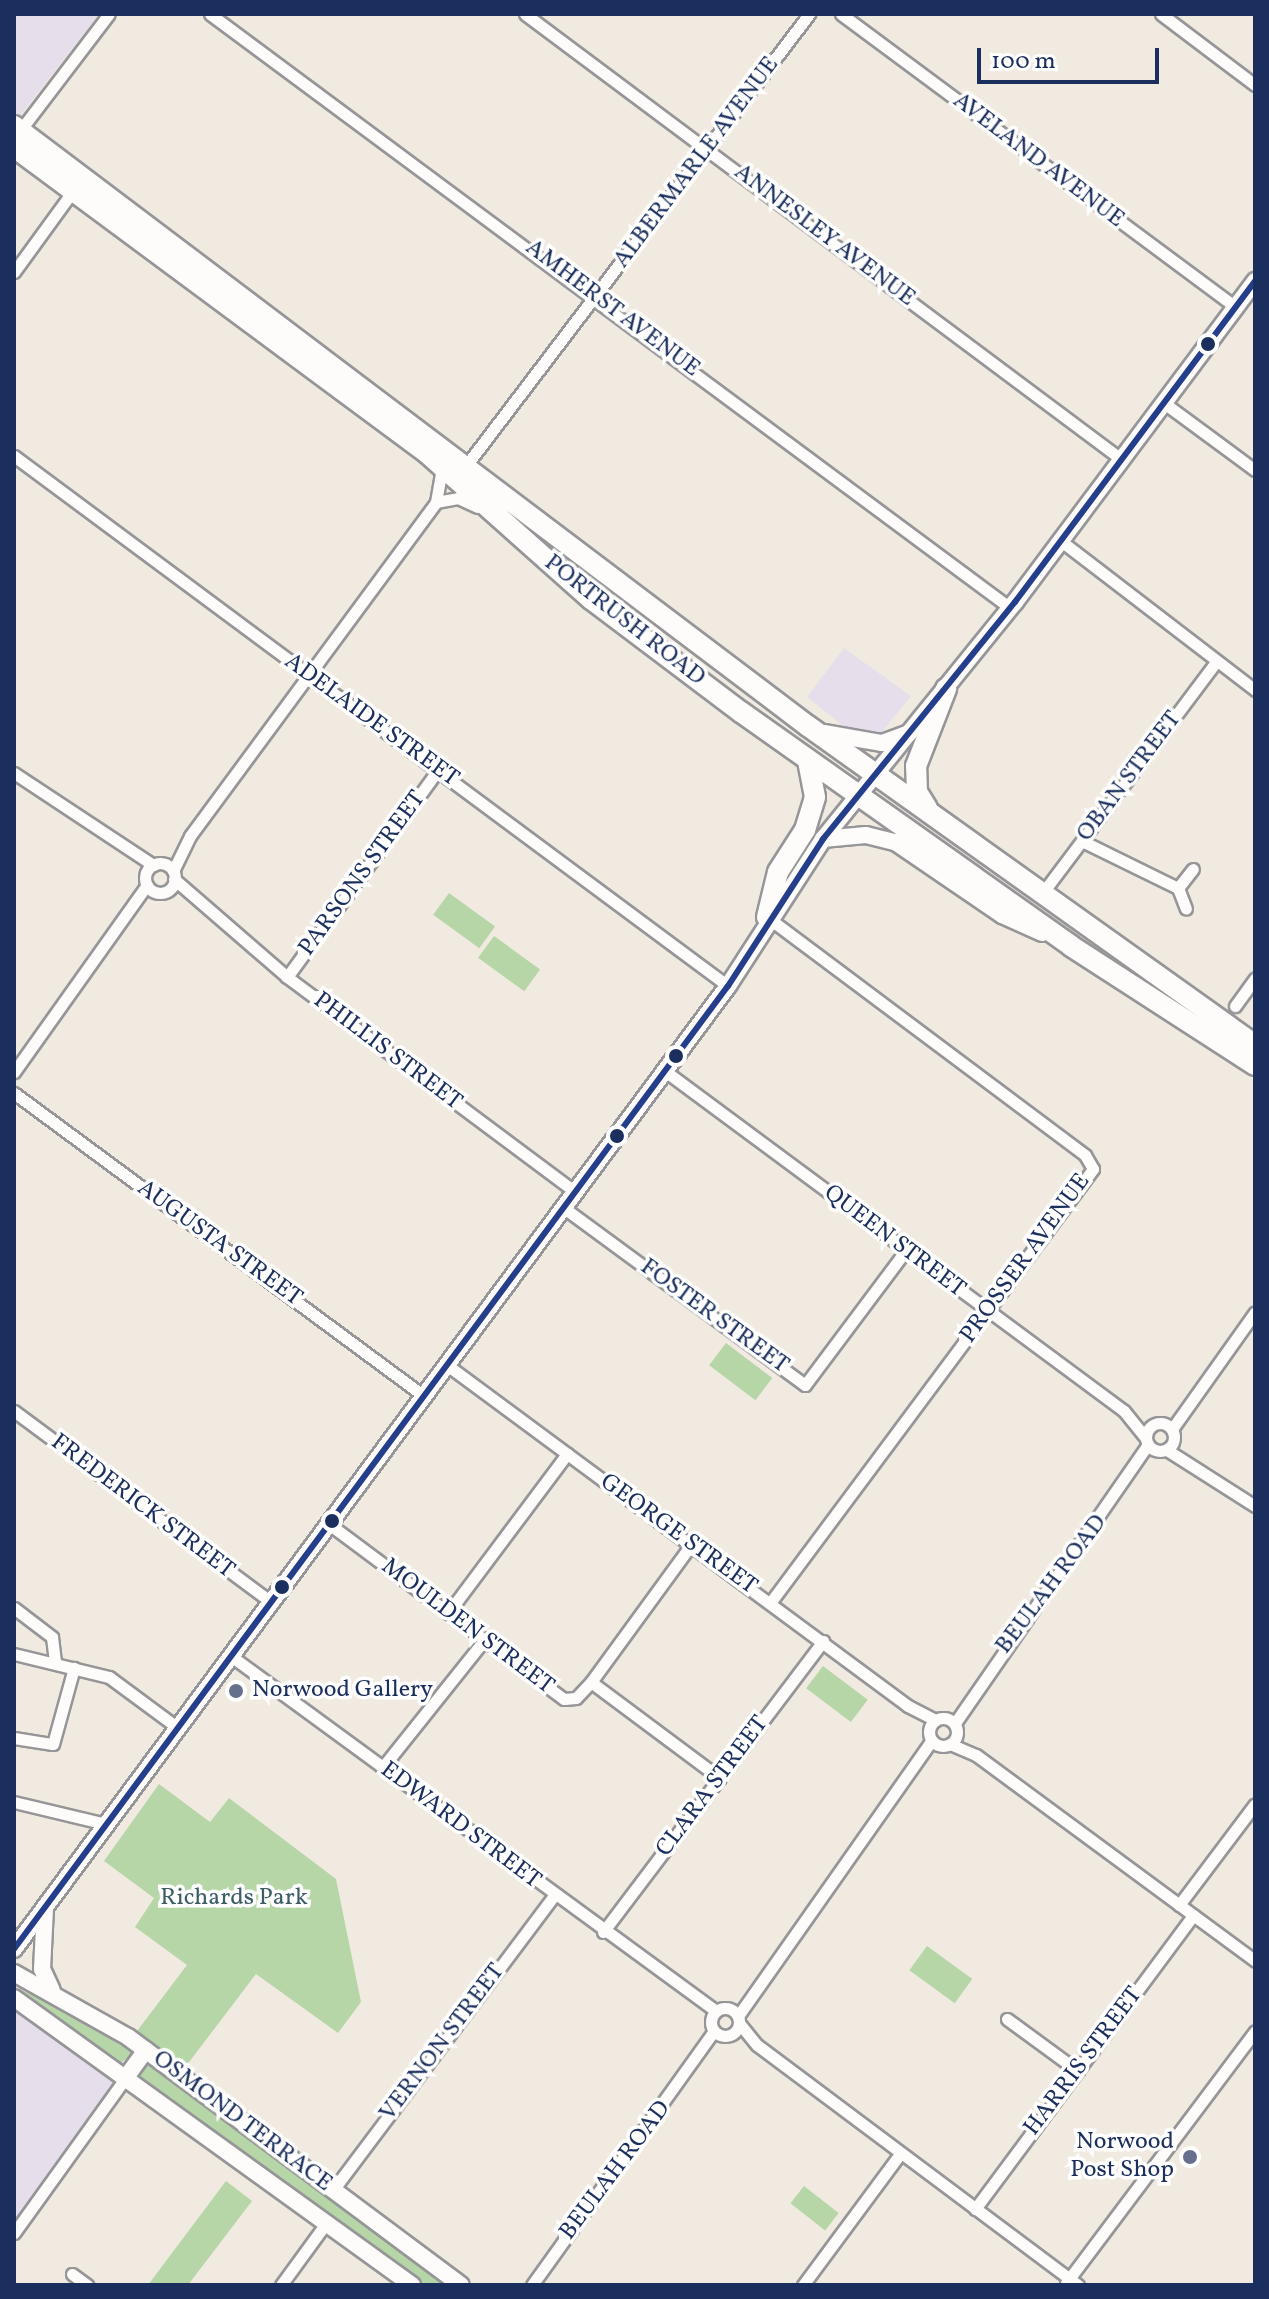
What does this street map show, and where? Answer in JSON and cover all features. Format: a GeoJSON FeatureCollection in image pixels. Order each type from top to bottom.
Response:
{"type":"FeatureCollection","features":[{"type":"Feature","properties":{"kind":"highway","name":"PORTRUSH ROAD"},"geometry":{"type":"LineString","coordinates":[[16,136],[434,460],[529,546],[808,760],[1071,946],[1255,1065]]}},
{"type":"Feature","properties":{"kind":"highway","name":"PORTRUSH ROAD"},"geometry":{"type":"LineString","coordinates":[[78,184],[468,463],[815,731],[1044,891],[1255,1045]]}},
{"type":"Feature","properties":{"kind":"highway"},"geometry":{"type":"LineString","coordinates":[[434,460],[468,463],[529,546]]}},
{"type":"Feature","properties":{"kind":"highway"},"geometry":{"type":"LineString","coordinates":[[927,808],[917,792],[916,766],[946,689]]}},
{"type":"Feature","properties":{"kind":"highway"},"geometry":{"type":"LineString","coordinates":[[767,917],[778,872],[805,830],[815,797],[808,760]]}},
{"type":"Feature","properties":{"kind":"main road"},"geometry":{"type":"LineString","coordinates":[[14,1949],[728,986],[767,917],[823,839],[1010,608],[1255,281]]}},
{"type":"Feature","properties":{"kind":"main road"},"geometry":{"type":"LineString","coordinates":[[815,731],[882,743],[914,730]]}},
{"type":"Feature","properties":{"kind":"main road"},"geometry":{"type":"LineString","coordinates":[[823,839],[866,835],[895,842],[1002,915],[1071,946]]}},
{"type":"Feature","properties":{"kind":"main road"},"geometry":{"type":"LineString","coordinates":[[45,1906],[42,1969],[52,1990]]}},
{"type":"Feature","properties":{"kind":"main road","name":"OSMOND TERRACE"},"geometry":{"type":"LineString","coordinates":[[14,1973],[52,1990],[146,2050],[461,2285]]}},
{"type":"Feature","properties":{"kind":"main road","name":"OSMOND TERRACE"},"geometry":{"type":"LineString","coordinates":[[14,1998],[127,2076],[412,2285]]}},
{"type":"Feature","properties":{"kind":"main road"},"geometry":{"type":"LineString","coordinates":[[127,2076],[146,2050]]}},
{"type":"Feature","properties":{"kind":"street"},"geometry":{"type":"LineString","coordinates":[[16,136],[109,14]]}},
{"type":"Feature","properties":{"kind":"street","name":"AMHERST AVENUE"},"geometry":{"type":"LineString","coordinates":[[210,14],[597,297],[1010,608]]}},
{"type":"Feature","properties":{"kind":"street","name":"ANNESLEY AVENUE"},"geometry":{"type":"LineString","coordinates":[[525,14],[1121,459]]}},
{"type":"Feature","properties":{"kind":"street","name":"ALBERMARLE AVENUE"},"geometry":{"type":"LineString","coordinates":[[468,463],[809,14]]}},
{"type":"Feature","properties":{"kind":"street","name":"AVELAND AVENUE"},"geometry":{"type":"LineString","coordinates":[[841,14],[1235,307]]}},
{"type":"Feature","properties":{"kind":"street"},"geometry":{"type":"LineString","coordinates":[[1161,14],[1255,85]]}},
{"type":"Feature","properties":{"kind":"street"},"geometry":{"type":"LineString","coordinates":[[14,272],[78,184]]}},
{"type":"Feature","properties":{"kind":"street"},"geometry":{"type":"LineString","coordinates":[[1164,403],[1255,470]]}},
{"type":"Feature","properties":{"kind":"street","name":"ADELAIDE STREET"},"geometry":{"type":"LineString","coordinates":[[14,456],[728,986]]}},
{"type":"Feature","properties":{"kind":"street"},"geometry":{"type":"LineString","coordinates":[[14,1072],[436,502],[434,460]]}},
{"type":"Feature","properties":{"kind":"street"},"geometry":{"type":"LineString","coordinates":[[436,502],[458,498],[492,515]]}},
{"type":"Feature","properties":{"kind":"street"},"geometry":{"type":"LineString","coordinates":[[1061,541],[1255,690]]}},
{"type":"Feature","properties":{"kind":"street","name":"OBAN STREET"},"geometry":{"type":"LineString","coordinates":[[1044,891],[1216,662]]}},
{"type":"Feature","properties":{"kind":"street","name":"PARSONS STREET"},"geometry":{"type":"LineString","coordinates":[[287,977],[438,770]]}},
{"type":"Feature","properties":{"kind":"street","name":"PHILLIS STREET"},"geometry":{"type":"LineString","coordinates":[[14,773],[202,906],[287,977],[575,1192]]}},
{"type":"Feature","properties":{"kind":"street"},"geometry":{"type":"LineString","coordinates":[[1082,841],[1178,888],[1186,909]]}},
{"type":"Feature","properties":{"kind":"street"},"geometry":{"type":"LineString","coordinates":[[1178,888],[1193,869]]}},
{"type":"Feature","properties":{"kind":"street","name":"PROSSER AVENUE"},"geometry":{"type":"LineString","coordinates":[[767,917],[1089,1159],[1091,1174],[770,1603]]}},
{"type":"Feature","properties":{"kind":"street"},"geometry":{"type":"LineString","coordinates":[[1235,1006],[1255,978]]}},
{"type":"Feature","properties":{"kind":"street","name":"QUEEN STREET"},"geometry":{"type":"LineString","coordinates":[[665,1071],[1160,1438],[1254,1503]]}},
{"type":"Feature","properties":{"kind":"street","name":"AUGUSTA STREET"},"geometry":{"type":"LineString","coordinates":[[14,1093],[424,1396]]}},
{"type":"Feature","properties":{"kind":"street","name":"FOSTER STREET"},"geometry":{"type":"LineString","coordinates":[[564,1208],[805,1385],[906,1250]]}},
{"type":"Feature","properties":{"kind":"street","name":"BEULAH ROAD"},"geometry":{"type":"LineString","coordinates":[[532,2285],[700,2058],[719,2026],[735,2016],[754,1985],[1255,1312]]}},
{"type":"Feature","properties":{"kind":"street","name":"GEORGE STREET"},"geometry":{"type":"LineString","coordinates":[[447,1365],[1255,1961]]}},
{"type":"Feature","properties":{"kind":"street","name":"FREDERICK STREET"},"geometry":{"type":"LineString","coordinates":[[14,1411],[271,1602]]}},
{"type":"Feature","properties":{"kind":"street"},"geometry":{"type":"LineString","coordinates":[[448,1613],[567,1454]]}},
{"type":"Feature","properties":{"kind":"street","name":"MOULDEN STREET"},"geometry":{"type":"LineString","coordinates":[[329,1524],[564,1699],[591,1682],[720,1778]]}},
{"type":"Feature","properties":{"kind":"street"},"geometry":{"type":"LineString","coordinates":[[591,1682],[690,1546]]}},
{"type":"Feature","properties":{"kind":"street"},"geometry":{"type":"LineString","coordinates":[[14,1608],[52,1637],[55,1663]]}},
{"type":"Feature","properties":{"kind":"street"},"geometry":{"type":"LineString","coordinates":[[382,1768],[484,1640]]}},
{"type":"Feature","properties":{"kind":"street","name":"CLARA STREET"},"geometry":{"type":"LineString","coordinates":[[603,1932],[823,1641]]}},
{"type":"Feature","properties":{"kind":"street"},"geometry":{"type":"LineString","coordinates":[[14,1654],[109,1677],[178,1728]]}},
{"type":"Feature","properties":{"kind":"street","name":"EDWARD STREET"},"geometry":{"type":"LineString","coordinates":[[231,1656],[689,1995],[719,2026],[757,2045],[1071,2283]]}},
{"type":"Feature","properties":{"kind":"street"},"geometry":{"type":"LineString","coordinates":[[14,1738],[53,1744],[74,1668]]}},
{"type":"Feature","properties":{"kind":"street"},"geometry":{"type":"LineString","coordinates":[[14,1802],[106,1824]]}},
{"type":"Feature","properties":{"kind":"street"},"geometry":{"type":"LineString","coordinates":[[1179,1905],[1255,1804]]}},
{"type":"Feature","properties":{"kind":"street","name":"VERNON STREET"},"geometry":{"type":"LineString","coordinates":[[333,2190],[554,1896]]}},
{"type":"Feature","properties":{"kind":"street","name":"HARRIS STREET"},"geometry":{"type":"LineString","coordinates":[[975,2209],[1193,1915]]}},
{"type":"Feature","properties":{"kind":"street"},"geometry":{"type":"LineString","coordinates":[[719,2026],[735,2016]]}},
{"type":"Feature","properties":{"kind":"street","name":"EDWARD STREET"},"geometry":{"type":"LineString","coordinates":[[735,2016],[757,2045]]}},
{"type":"Feature","properties":{"kind":"street"},"geometry":{"type":"LineString","coordinates":[[1007,2019],[1078,2071]]}},
{"type":"Feature","properties":{"kind":"street"},"geometry":{"type":"LineString","coordinates":[[1071,2283],[1255,2031]]}},
{"type":"Feature","properties":{"kind":"street"},"geometry":{"type":"LineString","coordinates":[[14,2233],[127,2076]]}},
{"type":"Feature","properties":{"kind":"street"},"geometry":{"type":"LineString","coordinates":[[803,2285],[900,2154]]}},
{"type":"Feature","properties":{"kind":"street"},"geometry":{"type":"LineString","coordinates":[[281,2285],[327,2222]]}},
{"type":"Feature","properties":{"kind":"street"},"geometry":{"type":"LineString","coordinates":[[72,2274],[87,2285]]}},
{"type":"Feature","properties":{"kind":"shaded area"},"geometry":{"type":"Polygon","coordinates":[[[14,14],[99,14],[20,116],[14,112],[14,14]]]}},
{"type":"Feature","properties":{"kind":"shaded area"},"geometry":{"type":"Polygon","coordinates":[[[844,648],[911,696],[881,733],[847,729],[807,697],[844,648]]]}},
{"type":"Feature","properties":{"kind":"shaded area"},"geometry":{"type":"Polygon","coordinates":[[[14,1998],[127,2076],[14,2233],[14,1998]]]}},
{"type":"Feature","properties":{"kind":"green space"},"geometry":{"type":"Polygon","coordinates":[[[449,893],[495,927],[479,948],[433,915],[449,893]]]}},
{"type":"Feature","properties":{"kind":"green space"},"geometry":{"type":"Polygon","coordinates":[[[494,936],[540,970],[524,991],[478,958],[494,936]]]}},
{"type":"Feature","properties":{"kind":"green space"},"geometry":{"type":"Polygon","coordinates":[[[726,1343],[772,1378],[755,1400],[709,1365],[726,1343]]]}},
{"type":"Feature","properties":{"kind":"green space"},"geometry":{"type":"Polygon","coordinates":[[[823,1666],[868,1700],[851,1722],[806,1688],[823,1666]]]}},
{"type":"Feature","properties":{"kind":"green space","name":"Richards Park"},"geometry":{"type":"Polygon","coordinates":[[[159,1784],[210,1822],[229,1798],[336,1879],[361,2002],[338,2033],[256,1974],[180,2074],[131,2039],[187,1965],[135,1927],[154,1898],[104,1861],[159,1784]]]}},
{"type":"Feature","properties":{"kind":"green space"},"geometry":{"type":"Polygon","coordinates":[[[927,1946],[972,1979],[955,2003],[909,1970],[927,1946]]]}},
{"type":"Feature","properties":{"kind":"green space"},"geometry":{"type":"Polygon","coordinates":[[[20,1990],[85,2016],[133,2053],[121,2063],[20,1990]]]}},
{"type":"Feature","properties":{"kind":"green space"},"geometry":{"type":"Polygon","coordinates":[[[150,2062],[452,2285],[420,2285],[144,2081],[140,2075],[150,2062]]]}},
{"type":"Feature","properties":{"kind":"green space"},"geometry":{"type":"Polygon","coordinates":[[[226,2181],[252,2201],[188,2285],[148,2285],[226,2181]]]}},
{"type":"Feature","properties":{"kind":"green space"},"geometry":{"type":"Polygon","coordinates":[[[804,2186],[839,2213],[825,2230],[790,2203],[804,2186]]]}},
{"type":"Feature","properties":{"kind":"transit line"},"geometry":{"type":"LineString","coordinates":[[14,1949],[728,986],[823,839],[1015,602],[1255,281]]}},
{"type":"Feature","properties":{"kind":"place","name":"Norwood Gallery"},"geometry":{"type":"Point","coordinates":[236,1691]}},
{"type":"Feature","properties":{"kind":"place","name":"Norwood Post Shop"},"geometry":{"type":"Point","coordinates":[1190,2157]}}]}
